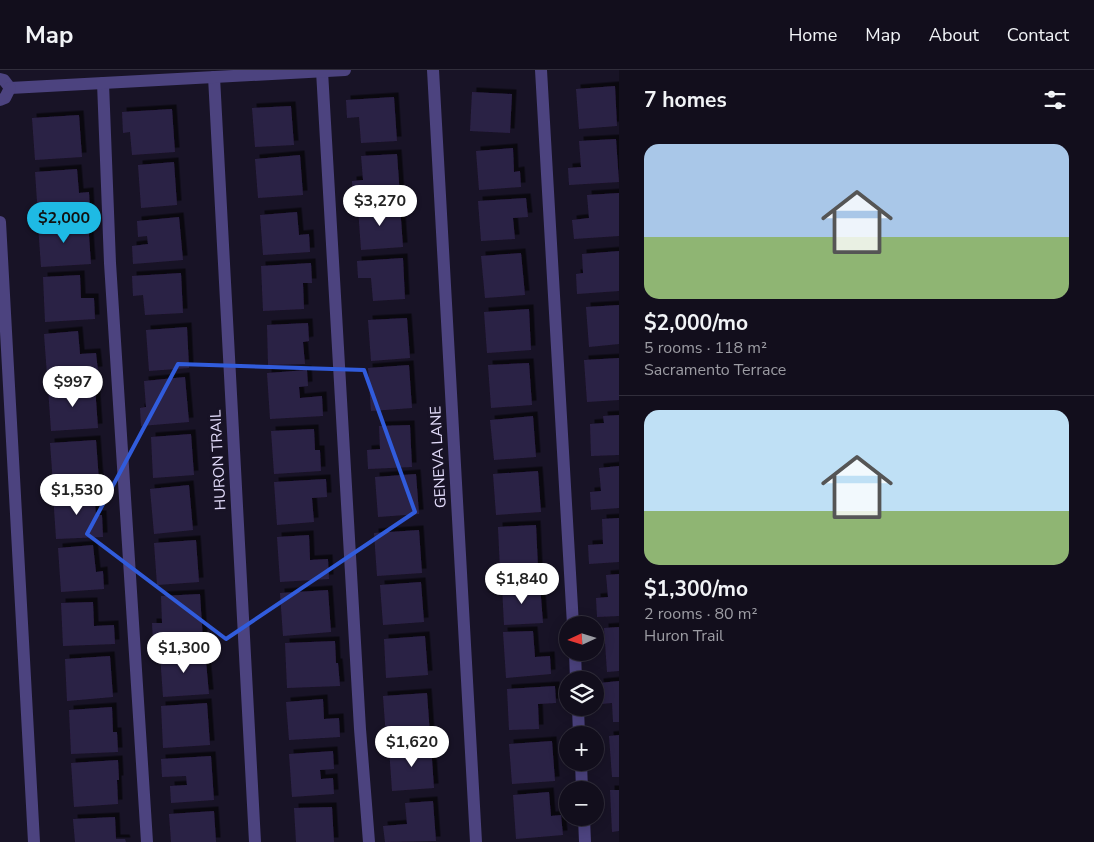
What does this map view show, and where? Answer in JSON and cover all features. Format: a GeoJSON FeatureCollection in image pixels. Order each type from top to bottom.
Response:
{"type":"FeatureCollection","features":[{"type":"Feature","properties":{"kind":"street"},"geometry":{"type":"LineString","coordinates":[[10,88],[107,79],[214,77],[345,70]]}},
{"type":"Feature","properties":{"kind":"street","name":"GENEVA LANE"},"geometry":{"type":"LineString","coordinates":[[432,70],[476,842]]}},
{"type":"Feature","properties":{"kind":"street"},"geometry":{"type":"LineString","coordinates":[[541,70],[572,616]]}},
{"type":"Feature","properties":{"kind":"street"},"geometry":{"type":"LineString","coordinates":[[322,71],[369,842]]}},
{"type":"Feature","properties":{"kind":"street","name":"HURON TRAIL"},"geometry":{"type":"LineString","coordinates":[[214,77],[255,842]]}},
{"type":"Feature","properties":{"kind":"street"},"geometry":{"type":"LineString","coordinates":[[0,79],[4,80],[10,88]]}},
{"type":"Feature","properties":{"kind":"street"},"geometry":{"type":"LineString","coordinates":[[107,79],[110,263],[147,842]]}},
{"type":"Feature","properties":{"kind":"street"},"geometry":{"type":"LineString","coordinates":[[0,100],[5,98],[10,88]]}},
{"type":"Feature","properties":{"kind":"street"},"geometry":{"type":"LineString","coordinates":[[0,222],[34,842]]}},
{"type":"Feature","properties":{"kind":"street"},"geometry":{"type":"LineString","coordinates":[[584,826],[585,842]]}},
{"type":"Feature","properties":{"kind":"highlighted area"},"geometry":{"type":"Polygon","coordinates":[[[178,364],[364,370],[415,512],[226,639],[87,534],[178,364]]]}},
{"type":"Feature","properties":{"kind":"building"},"geometry":{"type":"Polygon","coordinates":[[[615,86],[617,126],[579,129],[576,89],[615,86]]]}},
{"type":"Feature","properties":{"kind":"building"},"geometry":{"type":"Polygon","coordinates":[[[472,92],[512,94],[510,133],[470,131],[472,92]]]}},
{"type":"Feature","properties":{"kind":"building"},"geometry":{"type":"Polygon","coordinates":[[[394,97],[397,141],[361,143],[359,117],[347,118],[346,100],[394,97]]]}},
{"type":"Feature","properties":{"kind":"building"},"geometry":{"type":"Polygon","coordinates":[[[291,106],[294,145],[255,147],[252,108],[291,106]]]}},
{"type":"Feature","properties":{"kind":"building"},"geometry":{"type":"Polygon","coordinates":[[[172,109],[175,152],[132,155],[130,132],[123,133],[122,112],[172,109]]]}},
{"type":"Feature","properties":{"kind":"building"},"geometry":{"type":"Polygon","coordinates":[[[79,115],[82,157],[35,160],[32,118],[79,115]]]}},
{"type":"Feature","properties":{"kind":"building"},"geometry":{"type":"Polygon","coordinates":[[[616,139],[619,182],[569,185],[568,168],[581,167],[579,141],[616,139]]]}},
{"type":"Feature","properties":{"kind":"building"},"geometry":{"type":"Polygon","coordinates":[[[513,148],[514,172],[520,171],[521,187],[479,190],[476,151],[513,148]]]}},
{"type":"Feature","properties":{"kind":"building"},"geometry":{"type":"Polygon","coordinates":[[[397,154],[400,196],[353,198],[352,181],[363,180],[361,156],[397,154]]]}},
{"type":"Feature","properties":{"kind":"building"},"geometry":{"type":"Polygon","coordinates":[[[300,155],[303,195],[258,198],[255,159],[300,155]]]}},
{"type":"Feature","properties":{"kind":"building"},"geometry":{"type":"Polygon","coordinates":[[[174,162],[177,205],[141,208],[138,165],[174,162]]]}},
{"type":"Feature","properties":{"kind":"building"},"geometry":{"type":"Polygon","coordinates":[[[77,169],[79,193],[89,192],[90,212],[38,216],[35,172],[77,169]]]}},
{"type":"Feature","properties":{"kind":"building"},"geometry":{"type":"Polygon","coordinates":[[[619,193],[619,236],[574,239],[572,220],[589,218],[587,195],[619,193]]]}},
{"type":"Feature","properties":{"kind":"building"},"geometry":{"type":"Polygon","coordinates":[[[526,198],[528,217],[513,218],[515,239],[481,241],[478,201],[526,198]]]}},
{"type":"Feature","properties":{"kind":"building"},"geometry":{"type":"Polygon","coordinates":[[[400,205],[403,247],[361,250],[358,208],[400,205]]]}},
{"type":"Feature","properties":{"kind":"building"},"geometry":{"type":"Polygon","coordinates":[[[297,212],[299,235],[309,234],[310,252],[263,255],[260,215],[297,212]]]}},
{"type":"Feature","properties":{"kind":"building"},"geometry":{"type":"Polygon","coordinates":[[[179,217],[183,260],[133,264],[132,246],[148,244],[147,236],[138,237],[137,221],[179,217]]]}},
{"type":"Feature","properties":{"kind":"building"},"geometry":{"type":"Polygon","coordinates":[[[88,221],[91,264],[41,267],[38,224],[88,221]]]}},
{"type":"Feature","properties":{"kind":"building"},"geometry":{"type":"Polygon","coordinates":[[[619,251],[619,291],[577,294],[576,274],[583,273],[582,254],[619,251]]]}},
{"type":"Feature","properties":{"kind":"building"},"geometry":{"type":"Polygon","coordinates":[[[521,253],[525,295],[485,298],[481,256],[521,253]]]}},
{"type":"Feature","properties":{"kind":"building"},"geometry":{"type":"Polygon","coordinates":[[[403,258],[405,299],[373,301],[371,278],[358,278],[357,261],[403,258]]]}},
{"type":"Feature","properties":{"kind":"building"},"geometry":{"type":"Polygon","coordinates":[[[311,263],[312,283],[303,283],[304,309],[263,311],[261,266],[311,263]]]}},
{"type":"Feature","properties":{"kind":"building"},"geometry":{"type":"Polygon","coordinates":[[[181,273],[183,313],[145,315],[143,295],[133,296],[132,276],[181,273]]]}},
{"type":"Feature","properties":{"kind":"building"},"geometry":{"type":"Polygon","coordinates":[[[80,275],[81,298],[94,298],[95,319],[45,322],[43,277],[80,275]]]}},
{"type":"Feature","properties":{"kind":"building"},"geometry":{"type":"Polygon","coordinates":[[[619,305],[619,344],[589,347],[586,307],[619,305]]]}},
{"type":"Feature","properties":{"kind":"building"},"geometry":{"type":"Polygon","coordinates":[[[529,309],[531,350],[487,353],[484,312],[529,309]]]}},
{"type":"Feature","properties":{"kind":"building"},"geometry":{"type":"Polygon","coordinates":[[[407,318],[410,358],[371,361],[368,320],[407,318]]]}},
{"type":"Feature","properties":{"kind":"building"},"geometry":{"type":"Polygon","coordinates":[[[308,323],[309,341],[303,342],[305,364],[268,365],[267,325],[308,323]]]}},
{"type":"Feature","properties":{"kind":"building"},"geometry":{"type":"Polygon","coordinates":[[[187,327],[189,368],[149,371],[146,330],[187,327]]]}},
{"type":"Feature","properties":{"kind":"building"},"geometry":{"type":"Polygon","coordinates":[[[78,331],[80,354],[96,353],[98,371],[47,375],[44,334],[78,331]]]}},
{"type":"Feature","properties":{"kind":"building"},"geometry":{"type":"Polygon","coordinates":[[[619,358],[619,400],[587,402],[584,360],[619,358]]]}},
{"type":"Feature","properties":{"kind":"building"},"geometry":{"type":"Polygon","coordinates":[[[529,363],[532,405],[491,408],[488,365],[529,363]]]}},
{"type":"Feature","properties":{"kind":"building"},"geometry":{"type":"Polygon","coordinates":[[[409,365],[412,408],[371,411],[368,368],[409,365]]]}},
{"type":"Feature","properties":{"kind":"building"},"geometry":{"type":"Polygon","coordinates":[[[307,370],[308,386],[299,387],[300,398],[322,396],[323,416],[270,419],[267,373],[307,370]]]}},
{"type":"Feature","properties":{"kind":"building"},"geometry":{"type":"Polygon","coordinates":[[[185,377],[189,422],[141,426],[140,408],[146,407],[144,381],[185,377]]]}},
{"type":"Feature","properties":{"kind":"building"},"geometry":{"type":"Polygon","coordinates":[[[95,386],[98,428],[51,431],[48,388],[95,386]]]}},
{"type":"Feature","properties":{"kind":"building"},"geometry":{"type":"Polygon","coordinates":[[[619,415],[619,455],[591,456],[590,424],[604,423],[603,416],[619,415]]]}},
{"type":"Feature","properties":{"kind":"building"},"geometry":{"type":"Polygon","coordinates":[[[533,416],[536,457],[494,460],[490,420],[533,416]]]}},
{"type":"Feature","properties":{"kind":"building"},"geometry":{"type":"Polygon","coordinates":[[[410,425],[412,467],[368,469],[367,450],[380,449],[379,426],[410,425]]]}},
{"type":"Feature","properties":{"kind":"building"},"geometry":{"type":"Polygon","coordinates":[[[314,429],[315,450],[320,450],[321,471],[274,474],[271,431],[314,429]]]}},
{"type":"Feature","properties":{"kind":"building"},"geometry":{"type":"Polygon","coordinates":[[[191,434],[194,475],[153,478],[151,437],[191,434]]]}},
{"type":"Feature","properties":{"kind":"building"},"geometry":{"type":"Polygon","coordinates":[[[96,440],[99,481],[53,484],[50,443],[96,440]]]}},
{"type":"Feature","properties":{"kind":"building"},"geometry":{"type":"Polygon","coordinates":[[[619,466],[619,508],[591,510],[590,492],[601,491],[599,468],[619,466]]]}},
{"type":"Feature","properties":{"kind":"building"},"geometry":{"type":"Polygon","coordinates":[[[538,471],[541,512],[496,515],[493,474],[538,471]]]}},
{"type":"Feature","properties":{"kind":"building"},"geometry":{"type":"Polygon","coordinates":[[[416,474],[419,514],[378,517],[375,477],[416,474]]]}},
{"type":"Feature","properties":{"kind":"building"},"geometry":{"type":"Polygon","coordinates":[[[326,479],[327,497],[312,498],[314,522],[277,525],[274,482],[326,479]]]}},
{"type":"Feature","properties":{"kind":"building"},"geometry":{"type":"Polygon","coordinates":[[[189,485],[193,530],[154,534],[150,489],[189,485]]]}},
{"type":"Feature","properties":{"kind":"building"},"geometry":{"type":"Polygon","coordinates":[[[94,491],[96,515],[102,515],[103,537],[56,539],[53,493],[94,491]]]}},
{"type":"Feature","properties":{"kind":"building"},"geometry":{"type":"Polygon","coordinates":[[[619,518],[619,562],[589,564],[588,545],[603,544],[602,519],[619,518]]]}},
{"type":"Feature","properties":{"kind":"building"},"geometry":{"type":"Polygon","coordinates":[[[536,525],[538,568],[500,570],[498,527],[536,525]]]}},
{"type":"Feature","properties":{"kind":"building"},"geometry":{"type":"Polygon","coordinates":[[[419,530],[422,573],[377,576],[374,533],[419,530]]]}},
{"type":"Feature","properties":{"kind":"building"},"geometry":{"type":"Polygon","coordinates":[[[309,535],[310,560],[328,559],[329,579],[280,582],[277,537],[309,535]]]}},
{"type":"Feature","properties":{"kind":"building"},"geometry":{"type":"Polygon","coordinates":[[[196,540],[199,582],[157,585],[154,543],[196,540]]]}},
{"type":"Feature","properties":{"kind":"building"},"geometry":{"type":"Polygon","coordinates":[[[93,545],[96,572],[103,571],[104,589],[61,592],[58,548],[93,545]]]}},
{"type":"Feature","properties":{"kind":"building"},"geometry":{"type":"Polygon","coordinates":[[[619,574],[619,616],[597,616],[596,598],[608,597],[606,575],[619,574]]]}},
{"type":"Feature","properties":{"kind":"building"},"geometry":{"type":"Polygon","coordinates":[[[421,582],[424,622],[383,625],[380,585],[421,582]]]}},
{"type":"Feature","properties":{"kind":"building"},"geometry":{"type":"Polygon","coordinates":[[[540,584],[543,623],[504,625],[502,586],[540,584]]]}},
{"type":"Feature","properties":{"kind":"building"},"geometry":{"type":"Polygon","coordinates":[[[328,590],[331,632],[283,636],[280,593],[328,590]]]}},
{"type":"Feature","properties":{"kind":"building"},"geometry":{"type":"Polygon","coordinates":[[[200,594],[203,640],[153,643],[152,623],[162,623],[161,596],[200,594]]]}},
{"type":"Feature","properties":{"kind":"building"},"geometry":{"type":"Polygon","coordinates":[[[93,602],[94,626],[114,625],[115,644],[63,646],[61,603],[93,602]]]}},
{"type":"Feature","properties":{"kind":"building"},"geometry":{"type":"Polygon","coordinates":[[[619,627],[619,671],[607,672],[604,628],[619,627]]]}},
{"type":"Feature","properties":{"kind":"building"},"geometry":{"type":"Polygon","coordinates":[[[533,631],[535,657],[550,656],[551,674],[506,678],[503,632],[533,631]]]}},
{"type":"Feature","properties":{"kind":"building"},"geometry":{"type":"Polygon","coordinates":[[[425,636],[428,675],[386,678],[384,639],[425,636]]]}},
{"type":"Feature","properties":{"kind":"building"},"geometry":{"type":"Polygon","coordinates":[[[335,641],[340,686],[287,688],[285,643],[335,641]]]}},
{"type":"Feature","properties":{"kind":"building"},"geometry":{"type":"Polygon","coordinates":[[[205,650],[209,694],[163,697],[160,654],[205,650]]]}},
{"type":"Feature","properties":{"kind":"building"},"geometry":{"type":"Polygon","coordinates":[[[110,656],[113,697],[67,701],[65,659],[110,656]]]}},
{"type":"Feature","properties":{"kind":"building"},"geometry":{"type":"Polygon","coordinates":[[[619,681],[619,722],[613,722],[612,703],[604,704],[604,682],[619,681]]]}},
{"type":"Feature","properties":{"kind":"building"},"geometry":{"type":"Polygon","coordinates":[[[555,686],[556,703],[538,704],[539,729],[509,730],[507,689],[555,686]]]}},
{"type":"Feature","properties":{"kind":"building"},"geometry":{"type":"Polygon","coordinates":[[[427,693],[430,735],[386,738],[383,696],[427,693]]]}},
{"type":"Feature","properties":{"kind":"building"},"geometry":{"type":"Polygon","coordinates":[[[323,699],[324,719],[339,718],[340,737],[289,740],[286,702],[323,699]]]}},
{"type":"Feature","properties":{"kind":"building"},"geometry":{"type":"Polygon","coordinates":[[[207,703],[210,745],[163,748],[161,706],[207,703]]]}},
{"type":"Feature","properties":{"kind":"building"},"geometry":{"type":"Polygon","coordinates":[[[112,707],[113,732],[117,732],[118,752],[71,754],[69,710],[112,707]]]}},
{"type":"Feature","properties":{"kind":"building"},"geometry":{"type":"Polygon","coordinates":[[[619,735],[619,777],[612,777],[609,736],[619,735]]]}},
{"type":"Feature","properties":{"kind":"building"},"geometry":{"type":"Polygon","coordinates":[[[552,741],[555,781],[512,784],[509,744],[552,741]]]}},
{"type":"Feature","properties":{"kind":"building"},"geometry":{"type":"Polygon","coordinates":[[[431,745],[434,788],[392,791],[389,748],[431,745]]]}},
{"type":"Feature","properties":{"kind":"building"},"geometry":{"type":"Polygon","coordinates":[[[333,751],[334,769],[320,770],[321,779],[333,778],[334,794],[292,797],[289,754],[333,751]]]}},
{"type":"Feature","properties":{"kind":"building"},"geometry":{"type":"Polygon","coordinates":[[[211,756],[214,800],[171,803],[170,786],[187,785],[186,776],[162,777],[161,759],[211,756]]]}},
{"type":"Feature","properties":{"kind":"building"},"geometry":{"type":"Polygon","coordinates":[[[118,760],[118,804],[74,807],[71,763],[118,760]]]}},
{"type":"Feature","properties":{"kind":"building"},"geometry":{"type":"Polygon","coordinates":[[[610,790],[619,790],[619,831],[612,832],[610,790]]]}},
{"type":"Feature","properties":{"kind":"building"},"geometry":{"type":"Polygon","coordinates":[[[549,792],[551,816],[559,815],[559,826],[562,826],[563,835],[516,839],[513,795],[549,792]]]}},
{"type":"Feature","properties":{"kind":"building"},"geometry":{"type":"Polygon","coordinates":[[[433,801],[436,841],[385,842],[383,826],[407,824],[405,803],[433,801]]]}},
{"type":"Feature","properties":{"kind":"building"},"geometry":{"type":"Polygon","coordinates":[[[332,807],[334,842],[296,842],[294,808],[332,807]]]}},
{"type":"Feature","properties":{"kind":"building"},"geometry":{"type":"Polygon","coordinates":[[[214,811],[216,842],[171,842],[169,814],[214,811]]]}},
{"type":"Feature","properties":{"kind":"building"},"geometry":{"type":"Polygon","coordinates":[[[115,817],[116,839],[125,839],[126,842],[75,842],[73,819],[115,817]]]}}]}
